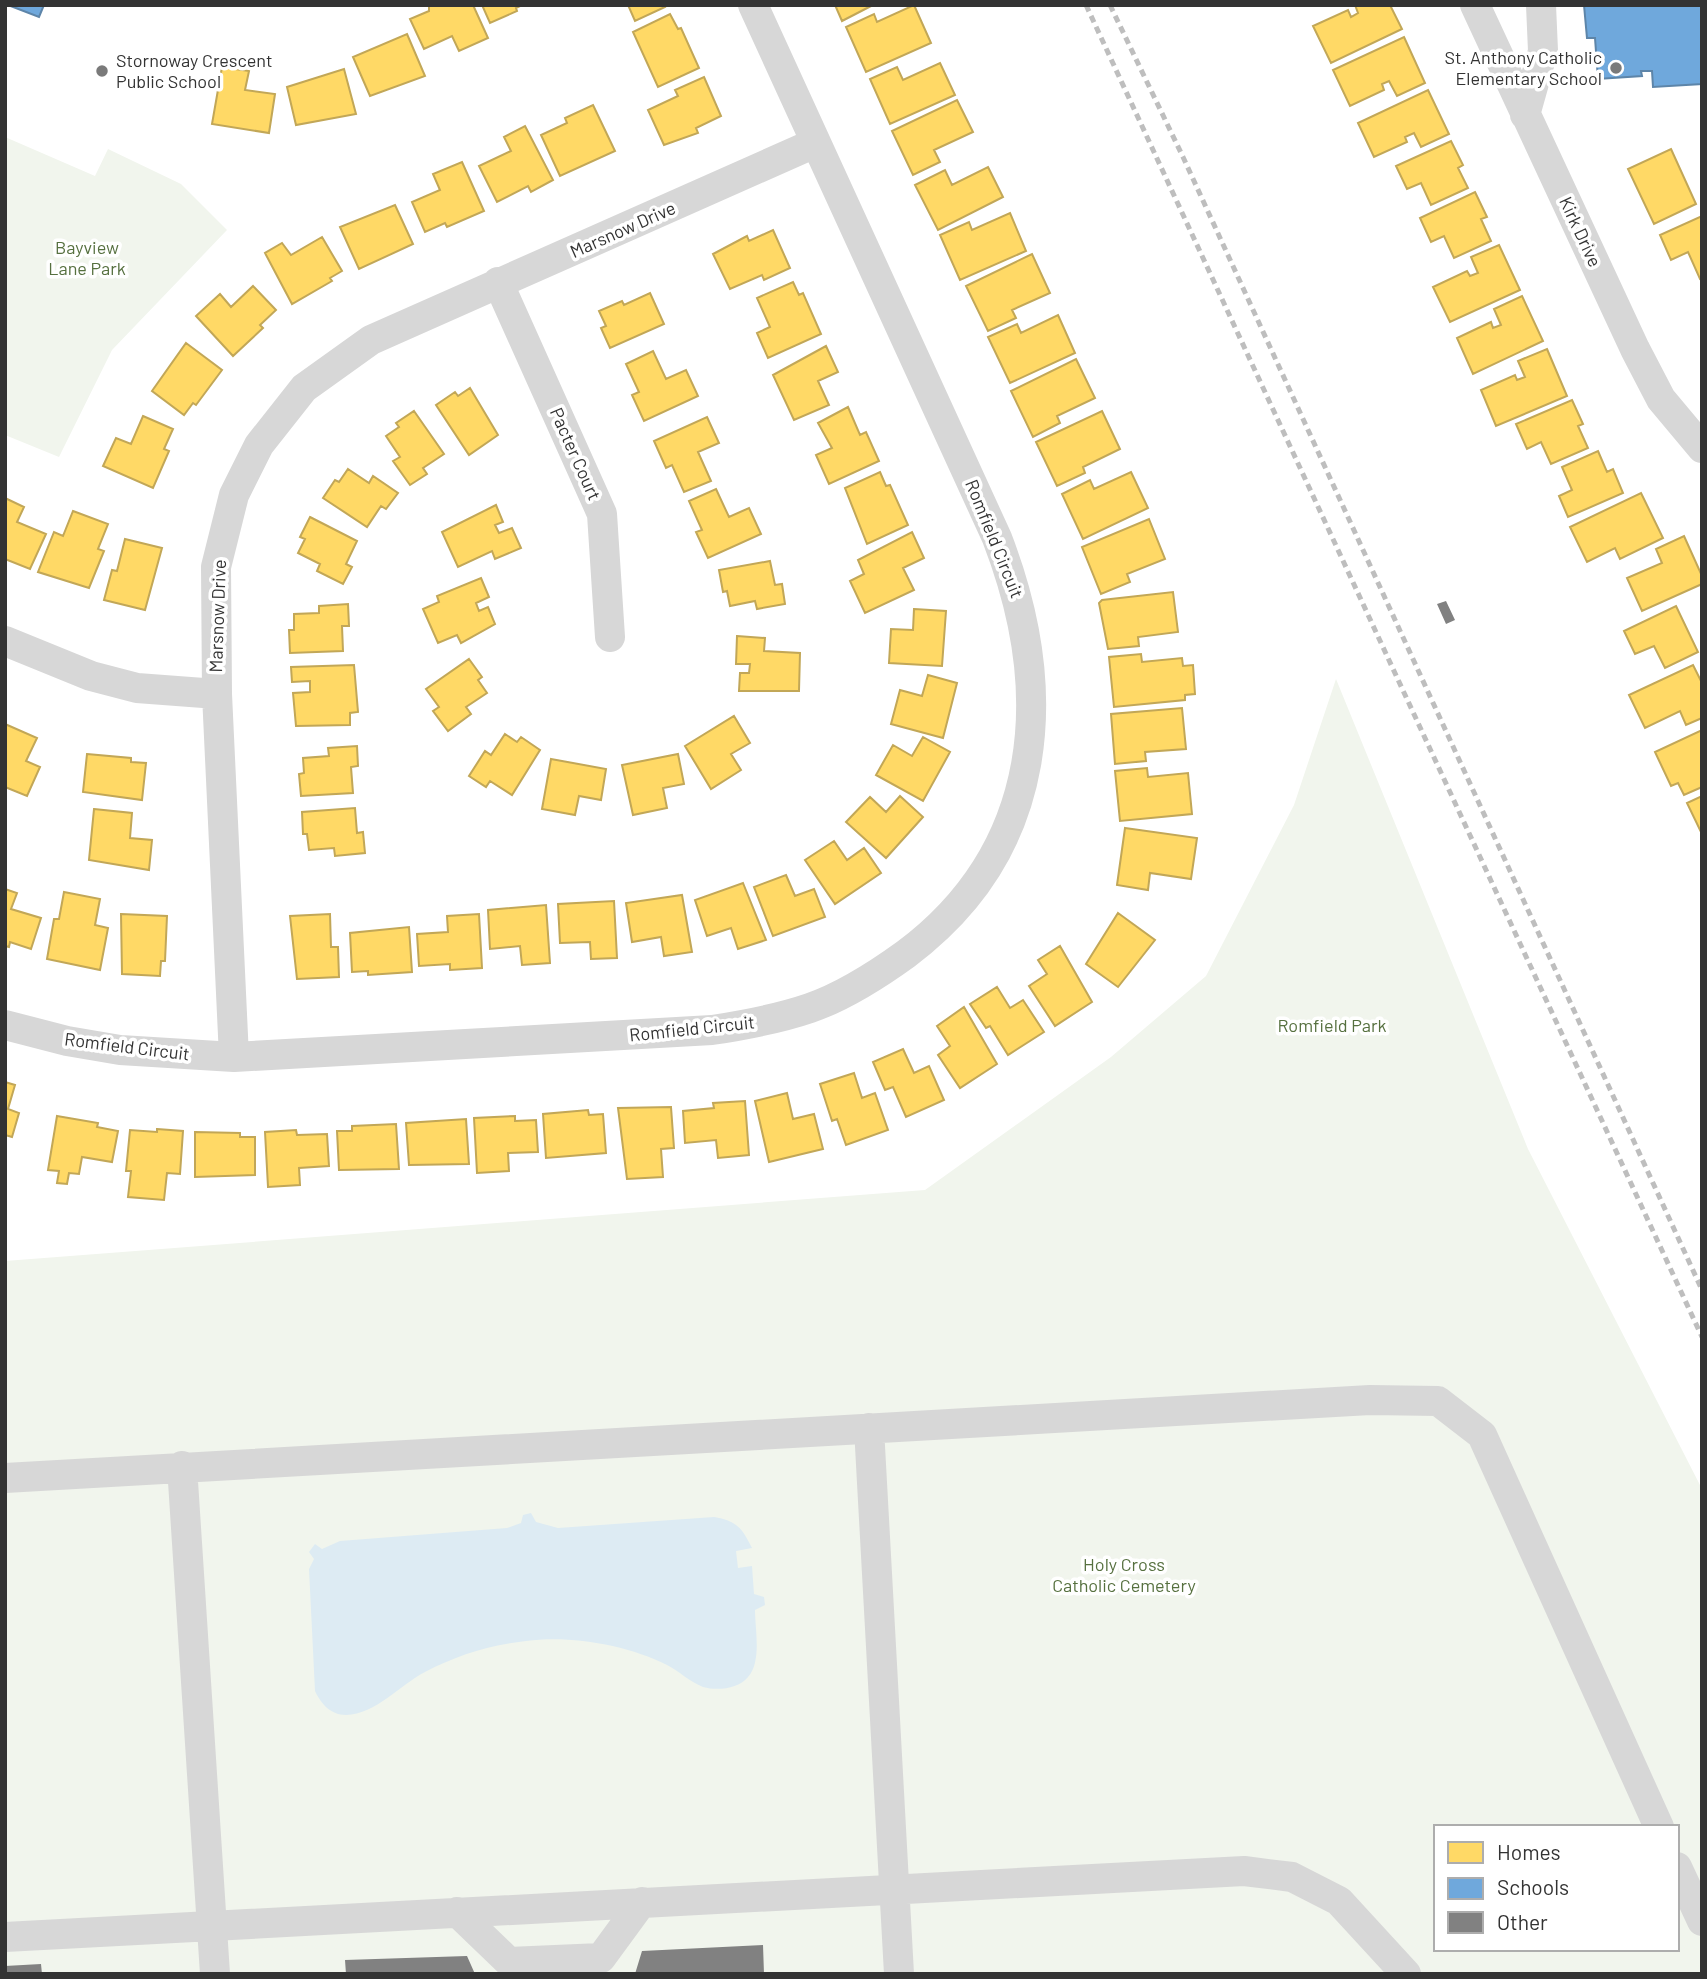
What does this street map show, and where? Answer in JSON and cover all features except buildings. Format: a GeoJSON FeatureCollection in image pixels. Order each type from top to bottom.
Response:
{"type":"FeatureCollection","features":[{"type":"Feature","properties":{"kind":"street","name":"Romfield Circuit"},"geometry":{"type":"LineString","coordinates":[[5,1025],[120,1050],[234,1057],[712,1030],[765,1021],[811,1008],[850,990],[889,967],[925,940],[955,910],[981,876],[1007,832],[1026,766],[1031,700],[1025,625],[997,538],[752,5]]}},
{"type":"Feature","properties":{"kind":"street","name":"Kirk Drive"},"geometry":{"type":"LineString","coordinates":[[1475,5],[1645,369],[1661,398],[1702,448]]}},
{"type":"Feature","properties":{"kind":"street"},"geometry":{"type":"LineString","coordinates":[[1525,115],[1543,51],[1541,5]]}},
{"type":"Feature","properties":{"kind":"street","name":"Marsnow Drive"},"geometry":{"type":"LineString","coordinates":[[234,1057],[217,694],[216,567],[234,495],[259,445],[304,388],[361,347],[498,282],[603,240],[815,143]]}},
{"type":"Feature","properties":{"kind":"street","name":"Pacter Court"},"geometry":{"type":"LineString","coordinates":[[498,282],[602,514],[610,636]]}},
{"type":"Feature","properties":{"kind":"street"},"geometry":{"type":"LineString","coordinates":[[5,641],[91,676],[137,688],[217,694]]}},
{"type":"Feature","properties":{"kind":"street"},"geometry":{"type":"LineString","coordinates":[[5,1478],[1370,1400],[1438,1401],[1482,1435],[1659,1825]]}},
{"type":"Feature","properties":{"kind":"street"},"geometry":{"type":"LineString","coordinates":[[869,1428],[899,1974]]}},
{"type":"Feature","properties":{"kind":"street"},"geometry":{"type":"LineString","coordinates":[[182,1466],[215,1974]]}},
{"type":"Feature","properties":{"kind":"street"},"geometry":{"type":"LineString","coordinates":[[5,1937],[1244,1871],[1292,1877],[1339,1901],[1406,1974]]}},
{"type":"Feature","properties":{"kind":"street"},"geometry":{"type":"LineString","coordinates":[[1679,1871],[1702,1922]]}},
{"type":"Feature","properties":{"kind":"street"},"geometry":{"type":"LineString","coordinates":[[457,1912],[509,1962],[601,1958],[642,1902]]}},
{"type":"Feature","properties":{"kind":"green space","name":"Bayview Lane Park"},"geometry":{"type":"Polygon","coordinates":[[[5,137],[95,176],[108,149],[181,184],[227,230],[112,350],[59,457],[5,435],[5,137]]]}},
{"type":"Feature","properties":{"kind":"green space","name":"Holy Cross Catholic Cemetery"},"geometry":{"type":"Polygon","coordinates":[[[1336,679],[1528,1149],[1702,1489],[1702,1974],[5,1974],[5,1261],[925,1190],[1111,1057],[1206,976],[1294,805],[1336,679]]]}},
{"type":"Feature","properties":{"kind":"shaded area"},"geometry":{"type":"Polygon","coordinates":[[[531,1513],[536,1522],[558,1528],[714,1517],[738,1526],[752,1548],[736,1551],[738,1568],[752,1566],[754,1594],[764,1597],[765,1605],[755,1610],[756,1654],[748,1677],[733,1686],[721,1689],[703,1687],[667,1665],[634,1652],[598,1643],[543,1639],[500,1645],[449,1661],[425,1672],[378,1704],[357,1713],[341,1715],[323,1704],[315,1691],[309,1569],[314,1559],[309,1552],[315,1544],[322,1549],[340,1541],[507,1528],[521,1523],[523,1515],[531,1513]]]}},
{"type":"Feature","properties":{"kind":"railway"},"geometry":{"type":"LineString","coordinates":[[1086,5],[1702,1337]]}},
{"type":"Feature","properties":{"kind":"railway"},"geometry":{"type":"LineString","coordinates":[[1110,5],[1183,157],[1702,1290]]}},
{"type":"Feature","properties":{"kind":"place","name":"St. Anthony Catholic Elementary School"},"geometry":{"type":"Point","coordinates":[1616,68]}},
{"type":"Feature","properties":{"kind":"place","name":"Stornoway Crescent Public School"},"geometry":{"type":"Point","coordinates":[102,71]}},
{"type":"Feature","properties":{"kind":"park label","name":"Romfield Park"},"geometry":{"type":"Point","coordinates":[1332,1026]}}]}
